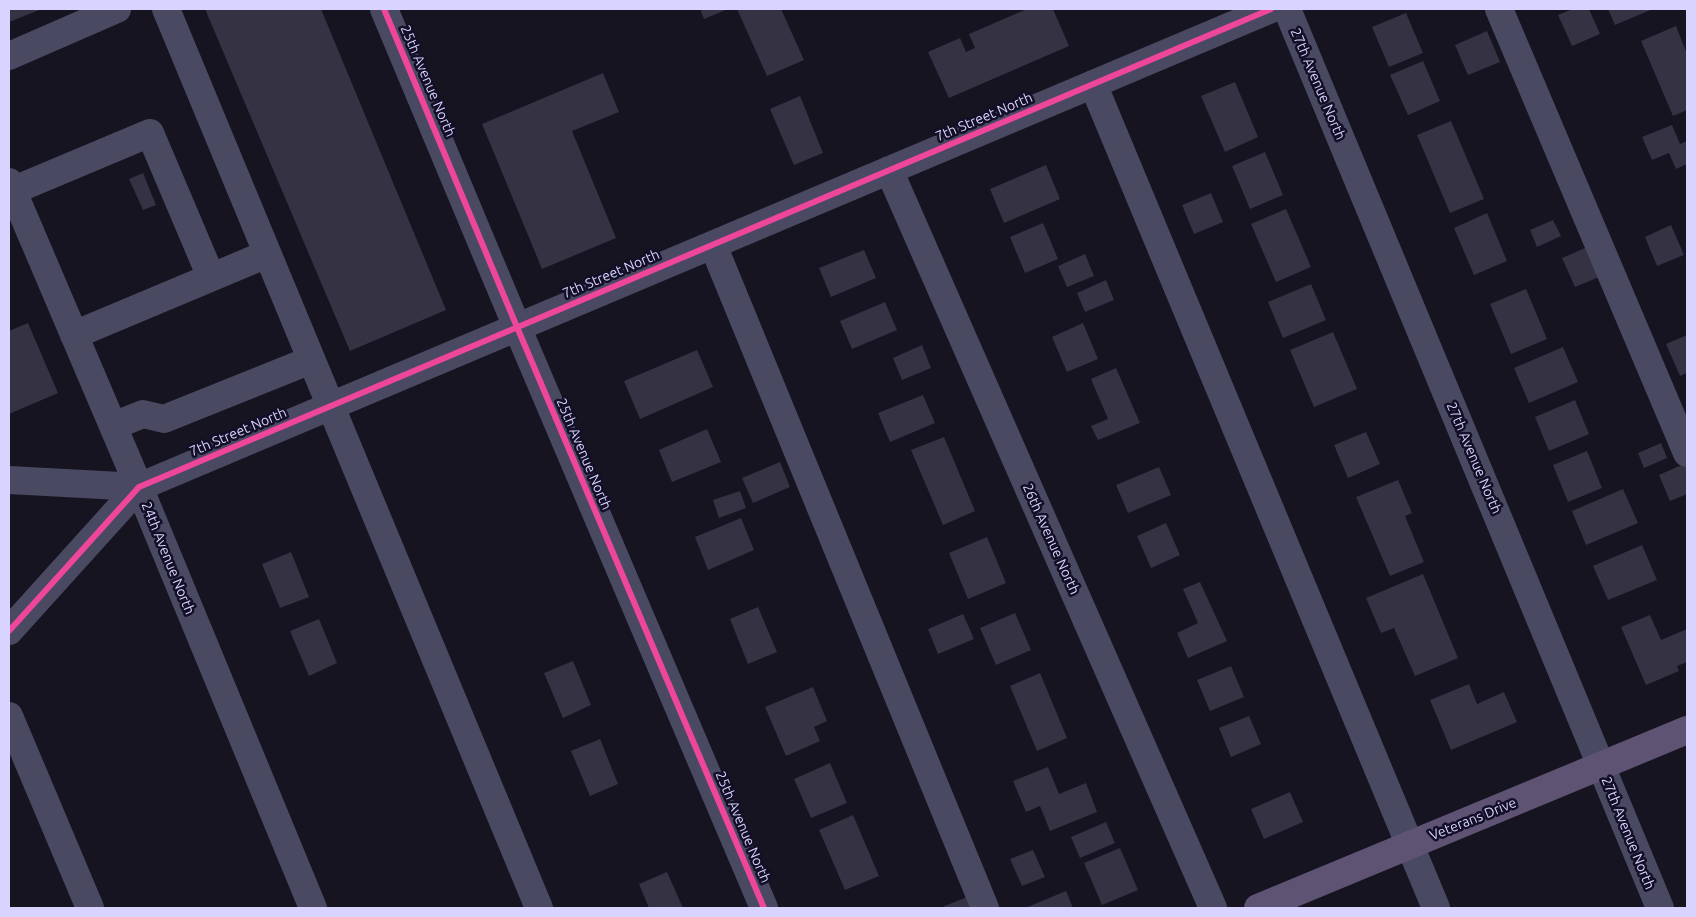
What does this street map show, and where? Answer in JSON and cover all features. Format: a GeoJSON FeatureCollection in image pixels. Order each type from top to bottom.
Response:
{"type":"FeatureCollection","features":[{"type":"Feature","properties":{"kind":"main road","name":"Veterans Drive"},"geometry":{"type":"LineString","coordinates":[[1258,908],[1687,730]]}},
{"type":"Feature","properties":{"kind":"street"},"geometry":{"type":"LineString","coordinates":[[9,56],[117,9]]}},
{"type":"Feature","properties":{"kind":"street"},"geometry":{"type":"LineString","coordinates":[[166,9],[539,908]]}},
{"type":"Feature","properties":{"kind":"street","name":"25th Avenue North"},"geometry":{"type":"LineString","coordinates":[[384,9],[764,908]]}},
{"type":"Feature","properties":{"kind":"street","name":"7th Street North"},"geometry":{"type":"LineString","coordinates":[[9,631],[139,487],[1271,9]]}},
{"type":"Feature","properties":{"kind":"street","name":"27th Avenue North"},"geometry":{"type":"LineString","coordinates":[[1287,9],[1660,908]]}},
{"type":"Feature","properties":{"kind":"street"},"geometry":{"type":"LineString","coordinates":[[1499,9],[1687,453]]}},
{"type":"Feature","properties":{"kind":"street"},"geometry":{"type":"LineString","coordinates":[[1093,84],[1436,908]]}},
{"type":"Feature","properties":{"kind":"street"},"geometry":{"type":"LineString","coordinates":[[11,186],[150,133],[212,277]]}},
{"type":"Feature","properties":{"kind":"street","name":"26th Avenue North"},"geometry":{"type":"LineString","coordinates":[[889,170],[1213,908]]}},
{"type":"Feature","properties":{"kind":"street","name":"24th Avenue North"},"geometry":{"type":"LineString","coordinates":[[11,186],[139,487],[313,908]]}},
{"type":"Feature","properties":{"kind":"street"},"geometry":{"type":"LineString","coordinates":[[713,244],[985,908]]}},
{"type":"Feature","properties":{"kind":"street"},"geometry":{"type":"LineString","coordinates":[[74,335],[267,254]]}},
{"type":"Feature","properties":{"kind":"street"},"geometry":{"type":"LineString","coordinates":[[113,426],[143,414],[164,419],[311,360]]}},
{"type":"Feature","properties":{"kind":"street"},"geometry":{"type":"LineString","coordinates":[[9,480],[139,487]]}},
{"type":"Feature","properties":{"kind":"street"},"geometry":{"type":"LineString","coordinates":[[9,716],[90,908]]}},
{"type":"Feature","properties":{"kind":"building"},"geometry":{"type":"Polygon","coordinates":[[[9,9],[42,9],[9,22],[9,9]]]}},
{"type":"Feature","properties":{"kind":"building"},"geometry":{"type":"Polygon","coordinates":[[[205,9],[321,9],[446,310],[350,351],[205,9]]]}},
{"type":"Feature","properties":{"kind":"building"},"geometry":{"type":"Polygon","coordinates":[[[700,9],[728,9],[704,19],[700,9]]]}},
{"type":"Feature","properties":{"kind":"building"},"geometry":{"type":"Polygon","coordinates":[[[737,9],[781,9],[804,60],[767,76],[737,9]]]}},
{"type":"Feature","properties":{"kind":"building"},"geometry":{"type":"Polygon","coordinates":[[[1027,9],[1053,9],[1069,46],[949,98],[928,52],[960,38],[966,52],[975,48],[969,34],[1027,9]]]}},
{"type":"Feature","properties":{"kind":"building"},"geometry":{"type":"Polygon","coordinates":[[[1573,9],[1589,9],[1600,34],[1572,46],[1558,15],[1573,9]]]}},
{"type":"Feature","properties":{"kind":"building"},"geometry":{"type":"Polygon","coordinates":[[[1608,9],[1653,9],[1615,25],[1608,9]]]}},
{"type":"Feature","properties":{"kind":"building"},"geometry":{"type":"Polygon","coordinates":[[[1406,13],[1423,53],[1389,67],[1372,27],[1406,13]]]}},
{"type":"Feature","properties":{"kind":"building"},"geometry":{"type":"Polygon","coordinates":[[[1676,26],[1687,54],[1687,110],[1673,116],[1641,41],[1676,26]]]}},
{"type":"Feature","properties":{"kind":"building"},"geometry":{"type":"Polygon","coordinates":[[[1487,31],[1500,62],[1468,75],[1455,45],[1487,31]]]}},
{"type":"Feature","properties":{"kind":"building"},"geometry":{"type":"Polygon","coordinates":[[[1423,61],[1440,101],[1408,115],[1390,75],[1423,61]]]}},
{"type":"Feature","properties":{"kind":"building"},"geometry":{"type":"Polygon","coordinates":[[[603,73],[619,112],[572,131],[616,238],[542,269],[482,124],[603,73]]]}},
{"type":"Feature","properties":{"kind":"building"},"geometry":{"type":"Polygon","coordinates":[[[1235,82],[1258,137],[1225,152],[1201,96],[1235,82]]]}},
{"type":"Feature","properties":{"kind":"building"},"geometry":{"type":"Polygon","coordinates":[[[800,96],[823,153],[794,165],[770,109],[800,96]]]}},
{"type":"Feature","properties":{"kind":"building"},"geometry":{"type":"Polygon","coordinates":[[[1451,121],[1484,199],[1450,213],[1417,135],[1451,121]]]}},
{"type":"Feature","properties":{"kind":"building"},"geometry":{"type":"Polygon","coordinates":[[[1672,125],[1680,144],[1687,141],[1687,164],[1676,169],[1669,153],[1652,160],[1642,137],[1672,125]]]}},
{"type":"Feature","properties":{"kind":"building"},"geometry":{"type":"Polygon","coordinates":[[[1265,152],[1283,195],[1250,209],[1232,166],[1265,152]]]}},
{"type":"Feature","properties":{"kind":"building"},"geometry":{"type":"Polygon","coordinates":[[[1046,165],[1060,199],[1004,223],[990,189],[1046,165]]]}},
{"type":"Feature","properties":{"kind":"building"},"geometry":{"type":"Polygon","coordinates":[[[143,173],[156,205],[143,210],[129,179],[143,173]]]}},
{"type":"Feature","properties":{"kind":"building"},"geometry":{"type":"Polygon","coordinates":[[[1211,193],[1223,222],[1194,234],[1182,205],[1211,193]]]}},
{"type":"Feature","properties":{"kind":"building"},"geometry":{"type":"Polygon","coordinates":[[[1286,209],[1311,267],[1276,282],[1251,224],[1286,209]]]}},
{"type":"Feature","properties":{"kind":"building"},"geometry":{"type":"Polygon","coordinates":[[[1487,213],[1507,261],[1474,275],[1454,228],[1487,213]]]}},
{"type":"Feature","properties":{"kind":"building"},"geometry":{"type":"Polygon","coordinates":[[[1553,220],[1561,236],[1537,247],[1530,230],[1553,220]]]}},
{"type":"Feature","properties":{"kind":"building"},"geometry":{"type":"Polygon","coordinates":[[[1043,223],[1058,259],[1025,273],[1010,237],[1043,223]]]}},
{"type":"Feature","properties":{"kind":"building"},"geometry":{"type":"Polygon","coordinates":[[[1671,225],[1684,255],[1657,266],[1645,237],[1671,225]]]}},
{"type":"Feature","properties":{"kind":"building"},"geometry":{"type":"Polygon","coordinates":[[[1592,245],[1604,275],[1575,287],[1562,258],[1592,245]]]}},
{"type":"Feature","properties":{"kind":"building"},"geometry":{"type":"Polygon","coordinates":[[[864,250],[876,278],[831,297],[819,268],[864,250]]]}},
{"type":"Feature","properties":{"kind":"building"},"geometry":{"type":"Polygon","coordinates":[[[1085,254],[1094,276],[1067,287],[1058,266],[1085,254]]]}},
{"type":"Feature","properties":{"kind":"building"},"geometry":{"type":"Polygon","coordinates":[[[1106,280],[1114,300],[1085,312],[1077,293],[1106,280]]]}},
{"type":"Feature","properties":{"kind":"building"},"geometry":{"type":"Polygon","coordinates":[[[1311,284],[1326,320],[1283,338],[1268,302],[1311,284]]]}},
{"type":"Feature","properties":{"kind":"building"},"geometry":{"type":"Polygon","coordinates":[[[1526,289],[1547,339],[1511,354],[1490,304],[1526,289]]]}},
{"type":"Feature","properties":{"kind":"building"},"geometry":{"type":"Polygon","coordinates":[[[885,302],[897,330],[852,349],[840,321],[885,302]]]}},
{"type":"Feature","properties":{"kind":"building"},"geometry":{"type":"Polygon","coordinates":[[[28,323],[58,393],[9,414],[9,331],[28,323]]]}},
{"type":"Feature","properties":{"kind":"building"},"geometry":{"type":"Polygon","coordinates":[[[1083,323],[1098,359],[1067,372],[1052,337],[1083,323]]]}},
{"type":"Feature","properties":{"kind":"building"},"geometry":{"type":"Polygon","coordinates":[[[1333,332],[1357,389],[1314,407],[1290,350],[1333,332]]]}},
{"type":"Feature","properties":{"kind":"building"},"geometry":{"type":"Polygon","coordinates":[[[1687,335],[1687,373],[1680,376],[1666,344],[1687,335]]]}},
{"type":"Feature","properties":{"kind":"building"},"geometry":{"type":"Polygon","coordinates":[[[922,345],[931,368],[902,380],[893,358],[922,345]]]}},
{"type":"Feature","properties":{"kind":"building"},"geometry":{"type":"Polygon","coordinates":[[[1563,347],[1578,382],[1529,403],[1514,368],[1563,347]]]}},
{"type":"Feature","properties":{"kind":"building"},"geometry":{"type":"Polygon","coordinates":[[[697,350],[713,387],[640,419],[624,381],[697,350]]]}},
{"type":"Feature","properties":{"kind":"building"},"geometry":{"type":"Polygon","coordinates":[[[1116,368],[1140,423],[1098,440],[1091,426],[1108,419],[1091,379],[1116,368]]]}},
{"type":"Feature","properties":{"kind":"building"},"geometry":{"type":"Polygon","coordinates":[[[923,395],[935,423],[890,442],[878,413],[923,395]]]}},
{"type":"Feature","properties":{"kind":"building"},"geometry":{"type":"Polygon","coordinates":[[[1575,400],[1589,434],[1549,451],[1535,417],[1575,400]]]}},
{"type":"Feature","properties":{"kind":"building"},"geometry":{"type":"Polygon","coordinates":[[[707,429],[721,462],[672,482],[659,450],[707,429]]]}},
{"type":"Feature","properties":{"kind":"building"},"geometry":{"type":"Polygon","coordinates":[[[1366,432],[1380,464],[1348,478],[1334,445],[1366,432]]]}},
{"type":"Feature","properties":{"kind":"building"},"geometry":{"type":"Polygon","coordinates":[[[944,437],[975,511],[943,525],[911,450],[944,437]]]}},
{"type":"Feature","properties":{"kind":"building"},"geometry":{"type":"Polygon","coordinates":[[[1661,443],[1667,458],[1644,468],[1638,453],[1661,443]]]}},
{"type":"Feature","properties":{"kind":"building"},"geometry":{"type":"Polygon","coordinates":[[[1587,451],[1602,488],[1568,502],[1553,465],[1587,451]]]}},
{"type":"Feature","properties":{"kind":"building"},"geometry":{"type":"Polygon","coordinates":[[[780,462],[790,487],[753,503],[742,478],[780,462]]]}},
{"type":"Feature","properties":{"kind":"building"},"geometry":{"type":"Polygon","coordinates":[[[1686,463],[1687,494],[1670,501],[1659,475],[1686,463]]]}},
{"type":"Feature","properties":{"kind":"building"},"geometry":{"type":"Polygon","coordinates":[[[1159,467],[1171,495],[1128,513],[1116,485],[1159,467]]]}},
{"type":"Feature","properties":{"kind":"building"},"geometry":{"type":"Polygon","coordinates":[[[1398,480],[1412,513],[1405,516],[1424,562],[1390,576],[1356,497],[1398,480]]]}},
{"type":"Feature","properties":{"kind":"building"},"geometry":{"type":"Polygon","coordinates":[[[1623,489],[1638,523],[1586,545],[1572,511],[1623,489]]]}},
{"type":"Feature","properties":{"kind":"building"},"geometry":{"type":"Polygon","coordinates":[[[740,491],[746,508],[719,518],[713,500],[740,491]]]}},
{"type":"Feature","properties":{"kind":"building"},"geometry":{"type":"Polygon","coordinates":[[[741,518],[754,550],[708,570],[695,537],[741,518]]]}},
{"type":"Feature","properties":{"kind":"building"},"geometry":{"type":"Polygon","coordinates":[[[1166,523],[1180,555],[1151,568],[1137,536],[1166,523]]]}},
{"type":"Feature","properties":{"kind":"building"},"geometry":{"type":"Polygon","coordinates":[[[987,537],[1006,583],[968,599],[949,553],[987,537]]]}},
{"type":"Feature","properties":{"kind":"building"},"geometry":{"type":"Polygon","coordinates":[[[1642,545],[1657,580],[1608,600],[1593,566],[1642,545]]]}},
{"type":"Feature","properties":{"kind":"building"},"geometry":{"type":"Polygon","coordinates":[[[291,552],[309,597],[280,608],[262,564],[291,552]]]}},
{"type":"Feature","properties":{"kind":"building"},"geometry":{"type":"Polygon","coordinates":[[[1423,574],[1458,658],[1415,676],[1394,628],[1381,633],[1366,598],[1423,574]]]}},
{"type":"Feature","properties":{"kind":"building"},"geometry":{"type":"Polygon","coordinates":[[[1200,582],[1227,641],[1188,658],[1177,633],[1198,623],[1183,589],[1200,582]]]}},
{"type":"Feature","properties":{"kind":"building"},"geometry":{"type":"Polygon","coordinates":[[[758,607],[777,652],[748,664],[730,619],[758,607]]]}},
{"type":"Feature","properties":{"kind":"building"},"geometry":{"type":"Polygon","coordinates":[[[1015,613],[1031,650],[996,665],[980,628],[1015,613]]]}},
{"type":"Feature","properties":{"kind":"building"},"geometry":{"type":"Polygon","coordinates":[[[963,614],[974,639],[938,654],[928,629],[963,614]]]}},
{"type":"Feature","properties":{"kind":"building"},"geometry":{"type":"Polygon","coordinates":[[[1650,615],[1661,640],[1687,629],[1687,662],[1677,666],[1679,671],[1646,685],[1621,627],[1650,615]]]}},
{"type":"Feature","properties":{"kind":"building"},"geometry":{"type":"Polygon","coordinates":[[[319,619],[337,663],[309,676],[290,631],[319,619]]]}},
{"type":"Feature","properties":{"kind":"building"},"geometry":{"type":"Polygon","coordinates":[[[573,661],[591,705],[563,718],[544,673],[573,661]]]}},
{"type":"Feature","properties":{"kind":"building"},"geometry":{"type":"Polygon","coordinates":[[[1231,666],[1244,697],[1210,711],[1197,680],[1231,666]]]}},
{"type":"Feature","properties":{"kind":"building"},"geometry":{"type":"Polygon","coordinates":[[[1040,673],[1067,738],[1037,751],[1010,686],[1040,673]]]}},
{"type":"Feature","properties":{"kind":"building"},"geometry":{"type":"Polygon","coordinates":[[[1469,684],[1477,704],[1504,692],[1517,722],[1451,750],[1430,700],[1469,684]]]}},
{"type":"Feature","properties":{"kind":"building"},"geometry":{"type":"Polygon","coordinates":[[[813,687],[827,721],[814,727],[820,741],[786,756],[765,707],[813,687]]]}},
{"type":"Feature","properties":{"kind":"building"},"geometry":{"type":"Polygon","coordinates":[[[1249,716],[1261,744],[1231,757],[1219,728],[1249,716]]]}},
{"type":"Feature","properties":{"kind":"building"},"geometry":{"type":"Polygon","coordinates":[[[600,739],[618,784],[590,796],[571,751],[600,739]]]}},
{"type":"Feature","properties":{"kind":"building"},"geometry":{"type":"Polygon","coordinates":[[[830,763],[847,803],[811,818],[794,779],[830,763]]]}},
{"type":"Feature","properties":{"kind":"building"},"geometry":{"type":"Polygon","coordinates":[[[1048,767],[1059,794],[1086,783],[1097,812],[1050,831],[1040,806],[1026,812],[1013,781],[1048,767]]]}},
{"type":"Feature","properties":{"kind":"building"},"geometry":{"type":"Polygon","coordinates":[[[1290,792],[1303,822],[1264,839],[1251,809],[1290,792]]]}},
{"type":"Feature","properties":{"kind":"building"},"geometry":{"type":"Polygon","coordinates":[[[853,815],[879,876],[845,890],[819,830],[853,815]]]}},
{"type":"Feature","properties":{"kind":"building"},"geometry":{"type":"Polygon","coordinates":[[[1106,822],[1115,843],[1080,858],[1071,837],[1106,822]]]}},
{"type":"Feature","properties":{"kind":"building"},"geometry":{"type":"Polygon","coordinates":[[[1120,848],[1138,890],[1102,905],[1084,863],[1120,848]]]}},
{"type":"Feature","properties":{"kind":"building"},"geometry":{"type":"Polygon","coordinates":[[[1033,850],[1045,877],[1022,886],[1010,859],[1033,850]]]}},
{"type":"Feature","properties":{"kind":"building"},"geometry":{"type":"Polygon","coordinates":[[[667,872],[683,908],[649,908],[639,884],[667,872]]]}},
{"type":"Feature","properties":{"kind":"building"},"geometry":{"type":"Polygon","coordinates":[[[1066,891],[1073,908],[1025,908],[1066,891]]]}},
{"type":"Feature","properties":{"kind":"building"},"geometry":{"type":"Polygon","coordinates":[[[967,897],[972,908],[940,908],[967,897]]]}},
{"type":"Feature","properties":{"kind":"cycle path"},"geometry":{"type":"LineString","coordinates":[[384,9],[764,908]]}},
{"type":"Feature","properties":{"kind":"cycle path"},"geometry":{"type":"LineString","coordinates":[[9,631],[139,487],[1271,9]]}}]}
